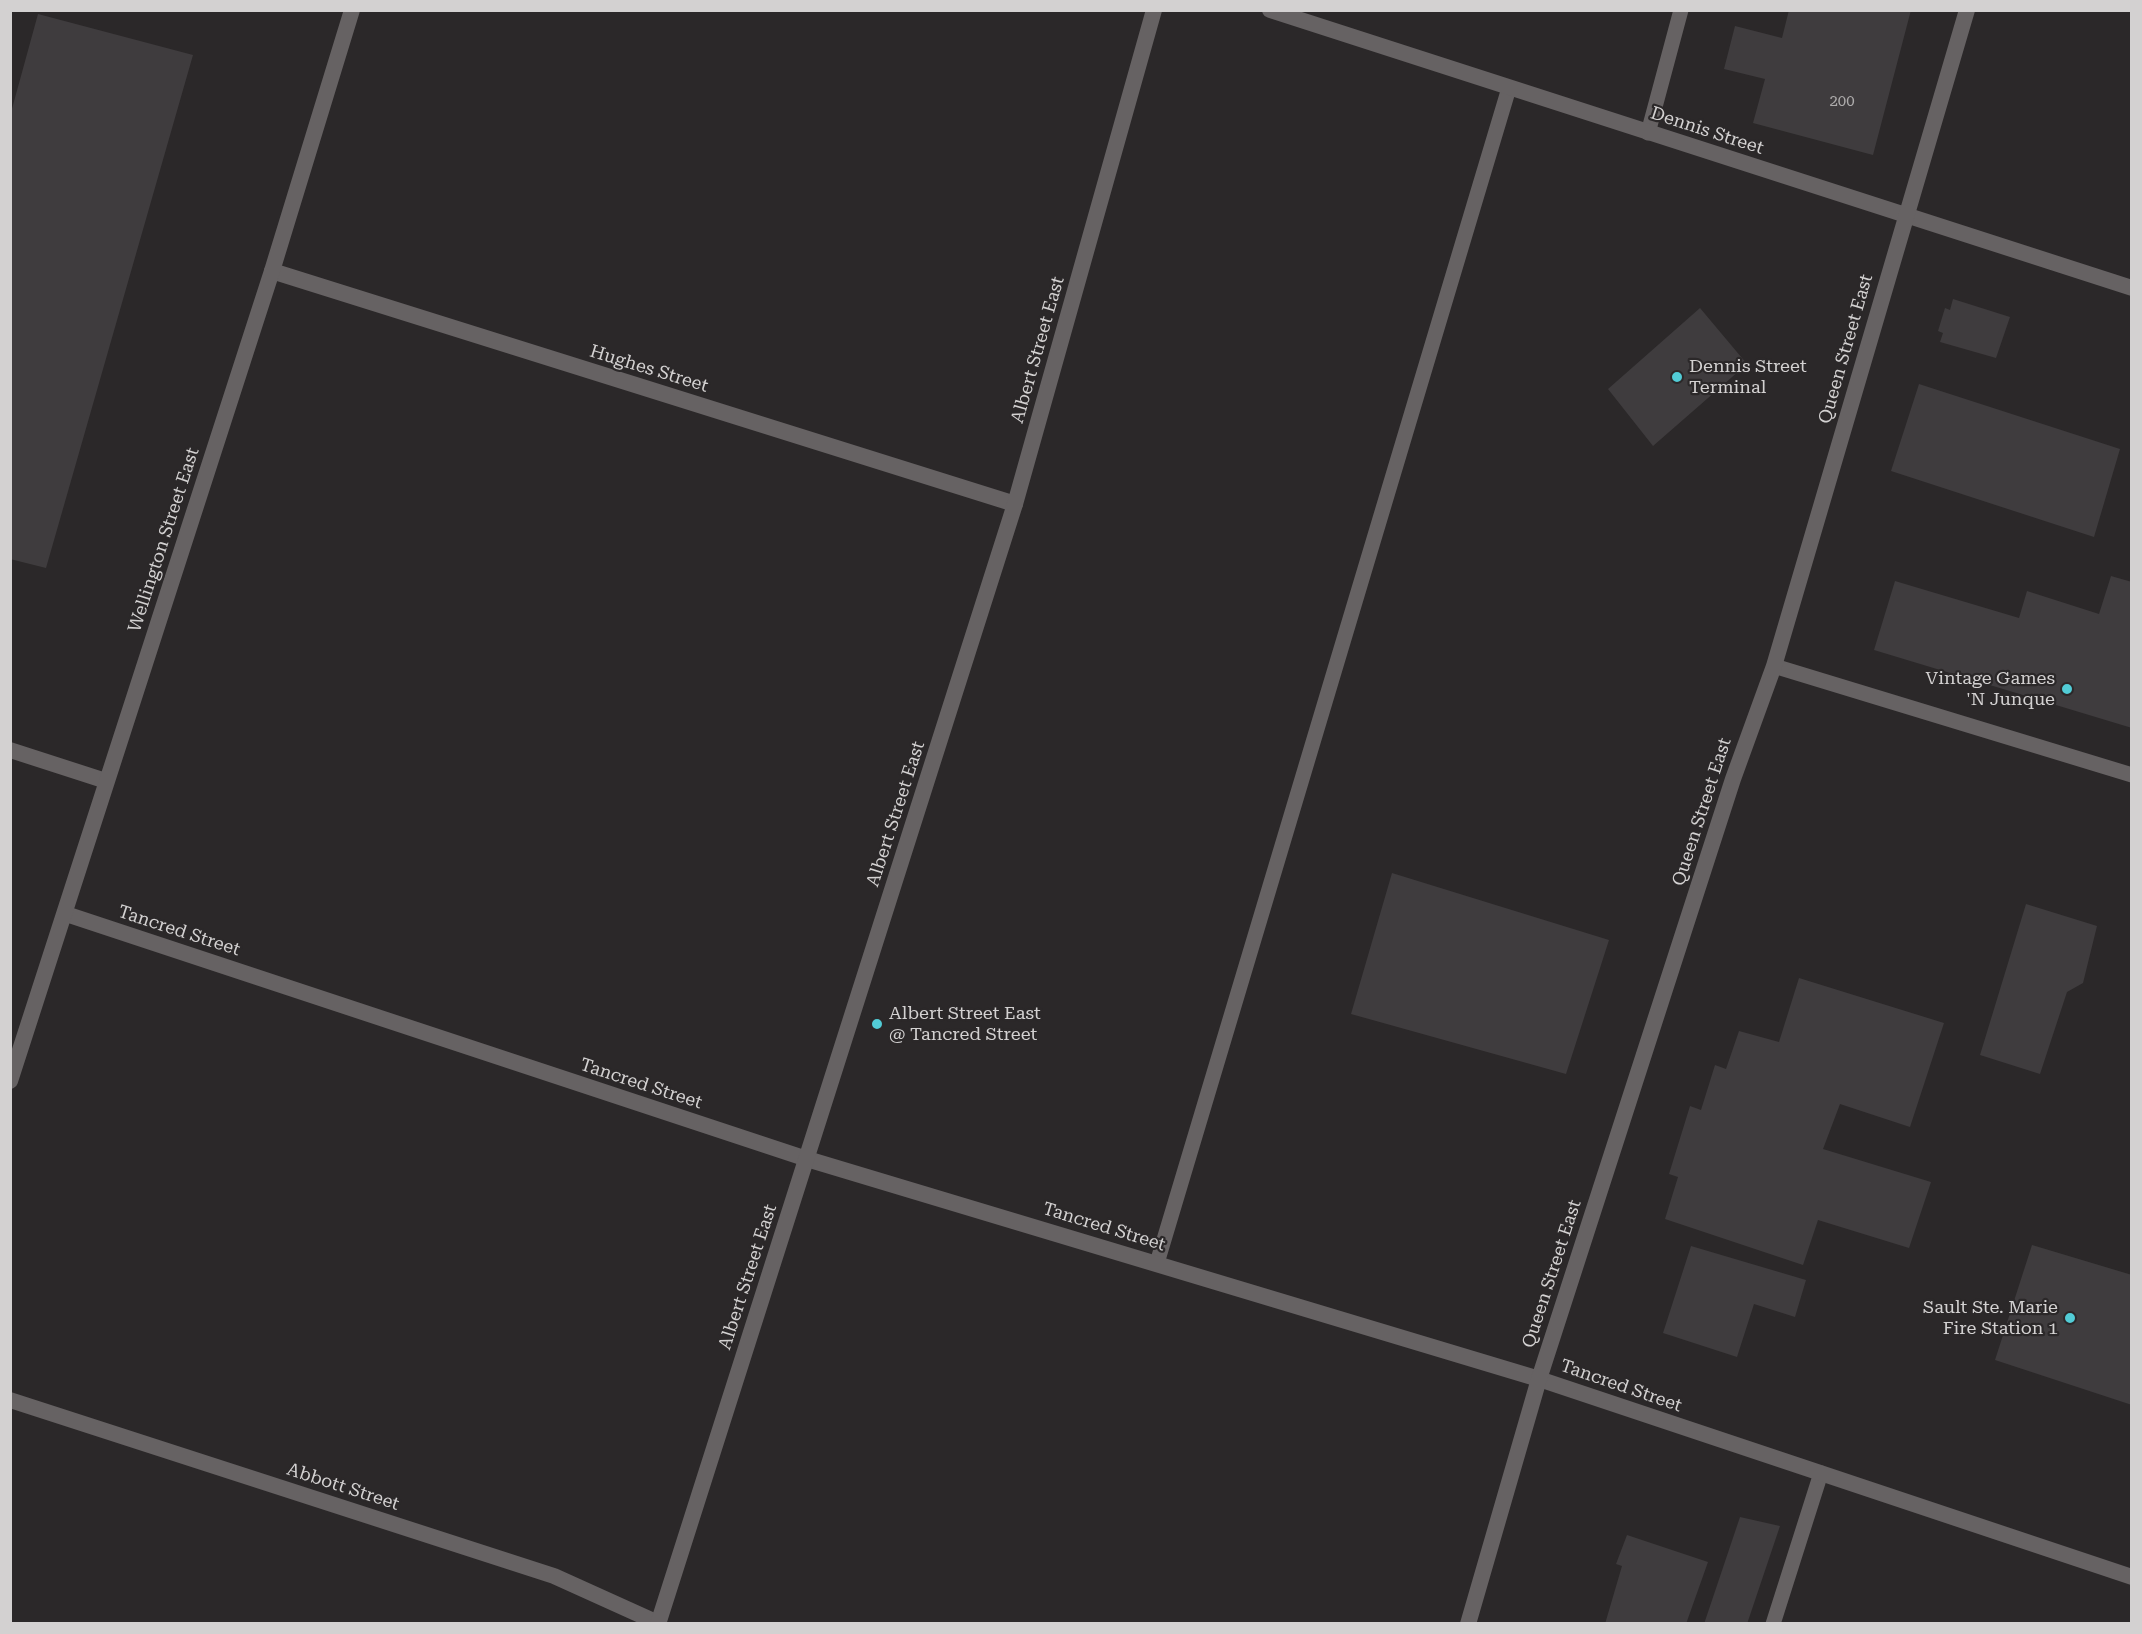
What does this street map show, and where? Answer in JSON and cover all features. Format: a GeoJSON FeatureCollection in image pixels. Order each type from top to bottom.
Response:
{"type":"FeatureCollection","features":[{"type":"Feature","properties":{"kind":"street","name":"Wellington Street East"},"geometry":{"type":"LineString","coordinates":[[10,1081],[66,914],[106,781],[272,271],[352,10]]}},
{"type":"Feature","properties":{"kind":"street","name":"Albert Street East"},"geometry":{"type":"LineString","coordinates":[[658,1623],[1015,504],[1154,10]]}},
{"type":"Feature","properties":{"kind":"street","name":"Dennis Street"},"geometry":{"type":"LineString","coordinates":[[1270,10],[2132,288]]}},
{"type":"Feature","properties":{"kind":"street","name":"Queen Street East"},"geometry":{"type":"LineString","coordinates":[[1468,1623],[1539,1379],[1733,779],[1774,666],[1905,214],[1967,10]]}},
{"type":"Feature","properties":{"kind":"street","name":"Hughes Street"},"geometry":{"type":"LineString","coordinates":[[272,271],[1015,504]]}},
{"type":"Feature","properties":{"kind":"street"},"geometry":{"type":"LineString","coordinates":[[10,750],[106,781]]}},
{"type":"Feature","properties":{"kind":"street","name":"Tancred Street"},"geometry":{"type":"LineString","coordinates":[[66,914],[807,1159],[1539,1379],[2132,1578]]}},
{"type":"Feature","properties":{"kind":"street","name":"Abbott Street"},"geometry":{"type":"LineString","coordinates":[[10,1400],[554,1576],[658,1623]]}},
{"type":"Feature","properties":{"kind":"lane"},"geometry":{"type":"LineString","coordinates":[[1648,133],[1681,10]]}},
{"type":"Feature","properties":{"kind":"lane"},"geometry":{"type":"LineString","coordinates":[[1156,1263],[1509,88]]}},
{"type":"Feature","properties":{"kind":"lane"},"geometry":{"type":"LineString","coordinates":[[1774,666],[2132,775]]}},
{"type":"Feature","properties":{"kind":"lane"},"geometry":{"type":"LineString","coordinates":[[1773,1623],[1821,1473]]}},
{"type":"Feature","properties":{"kind":"building"},"geometry":{"type":"Polygon","coordinates":[[[1789,10],[1911,10],[1873,155],[1753,123],[1765,79],[1724,69],[1735,26],[1782,38],[1789,10]]]}},
{"type":"Feature","properties":{"kind":"building"},"geometry":{"type":"Polygon","coordinates":[[[38,14],[193,55],[46,568],[10,559],[10,116],[38,14]]]}},
{"type":"Feature","properties":{"kind":"building"},"geometry":{"type":"Polygon","coordinates":[[[1953,299],[2010,317],[1996,358],[1940,342],[1943,333],[1938,331],[1945,308],[1950,310],[1953,299]]]}},
{"type":"Feature","properties":{"kind":"building","name":"Dennis Street Terminal"},"geometry":{"type":"Polygon","coordinates":[[[1700,308],[1747,364],[1653,446],[1608,389],[1700,308]]]}},
{"type":"Feature","properties":{"kind":"building"},"geometry":{"type":"Polygon","coordinates":[[[1919,384],[2120,449],[2094,537],[1891,471],[1919,384]]]}},
{"type":"Feature","properties":{"kind":"building","name":"Vintage Games 'N Junque"},"geometry":{"type":"Polygon","coordinates":[[[2111,576],[2132,582],[2132,728],[1874,650],[1895,581],[2019,618],[2027,591],[2099,614],[2111,576]]]}},
{"type":"Feature","properties":{"kind":"building"},"geometry":{"type":"Polygon","coordinates":[[[1392,873],[1609,940],[1566,1074],[1351,1014],[1392,873]]]}},
{"type":"Feature","properties":{"kind":"building"},"geometry":{"type":"Polygon","coordinates":[[[2026,904],[2097,926],[2083,983],[2067,992],[2040,1074],[1980,1055],[2026,904]]]}},
{"type":"Feature","properties":{"kind":"building"},"geometry":{"type":"Polygon","coordinates":[[[1799,978],[1944,1023],[1910,1127],[1840,1104],[1823,1149],[1931,1182],[1909,1248],[1818,1220],[1803,1265],[1665,1219],[1678,1177],[1669,1174],[1690,1106],[1701,1110],[1715,1065],[1726,1069],[1739,1031],[1779,1042],[1799,978]]]}},
{"type":"Feature","properties":{"kind":"building","name":"Sault Ste. Marie Fire Station 1"},"geometry":{"type":"Polygon","coordinates":[[[2032,1245],[2132,1275],[2132,1405],[1995,1360],[2032,1245]]]}},
{"type":"Feature","properties":{"kind":"building"},"geometry":{"type":"Polygon","coordinates":[[[1691,1246],[1806,1280],[1795,1317],[1754,1304],[1737,1357],[1663,1333],[1691,1246]]]}},
{"type":"Feature","properties":{"kind":"building"},"geometry":{"type":"Polygon","coordinates":[[[1740,1517],[1780,1526],[1747,1624],[1704,1624],[1740,1517]]]}},
{"type":"Feature","properties":{"kind":"building"},"geometry":{"type":"Polygon","coordinates":[[[1627,1535],[1708,1562],[1686,1624],[1605,1624],[1622,1566],[1616,1564],[1627,1535]]]}},
{"type":"Feature","properties":{"kind":"place","name":"Dennis Street Terminal"},"geometry":{"type":"Point","coordinates":[1677,377]}},
{"type":"Feature","properties":{"kind":"place","name":"Vintage Games 'N Junque"},"geometry":{"type":"Point","coordinates":[2067,689]}},
{"type":"Feature","properties":{"kind":"place","name":"Albert Street East @ Tancred Street"},"geometry":{"type":"Point","coordinates":[877,1024]}},
{"type":"Feature","properties":{"kind":"place","name":"Sault Ste. Marie Fire Station 1"},"geometry":{"type":"Point","coordinates":[2070,1318]}}]}
